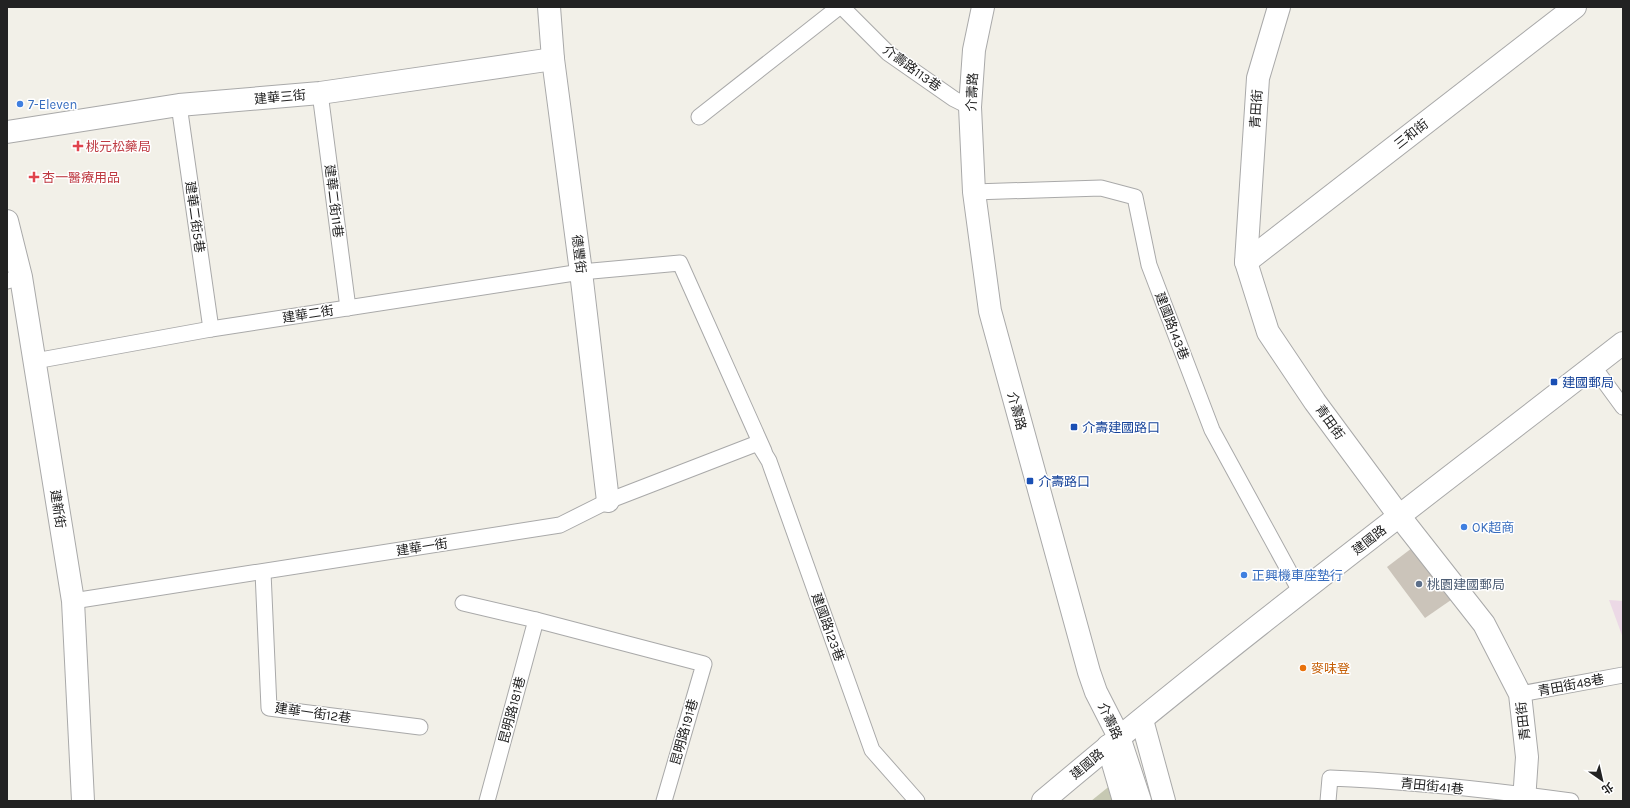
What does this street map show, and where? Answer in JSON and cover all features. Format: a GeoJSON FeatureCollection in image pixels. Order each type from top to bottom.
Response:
{"type":"FeatureCollection","features":[{"type":"Feature","properties":{"kind":"street","name":"德豐街"},"geometry":{"type":"LineString","coordinates":[[549,7],[553,59],[581,272],[608,501]]}},
{"type":"Feature","properties":{"kind":"street","name":"介壽路"},"geometry":{"type":"LineString","coordinates":[[982,7],[974,50],[970,107],[974,192],[990,311],[1089,672],[1113,742],[1140,801]]}},
{"type":"Feature","properties":{"kind":"street","name":"青田街"},"geometry":{"type":"LineString","coordinates":[[1279,7],[1258,78],[1246,262],[1268,332],[1315,402],[1400,516],[1484,624],[1520,694],[1527,757],[1524,798]]}},
{"type":"Feature","properties":{"kind":"street","name":"三和街"},"geometry":{"type":"LineString","coordinates":[[1246,262],[1575,7]]}},
{"type":"Feature","properties":{"kind":"street","name":"建華三街"},"geometry":{"type":"LineString","coordinates":[[7,132],[179,105],[320,93],[553,59]]}},
{"type":"Feature","properties":{"kind":"street","name":"建新街"},"geometry":{"type":"LineString","coordinates":[[7,221],[14,279],[35,361],[73,601],[83,801]]}},
{"type":"Feature","properties":{"kind":"street","name":"建國路"},"geometry":{"type":"LineString","coordinates":[[1043,801],[1113,742],[1301,593],[1623,343]]}},
{"type":"Feature","properties":{"kind":"street"},"geometry":{"type":"LineString","coordinates":[[1142,720],[1164,801]]}},
{"type":"Feature","properties":{"kind":"street","name":"介壽路"},"geometry":{"type":"LineString","coordinates":[[1113,742],[1124,801]]}},
{"type":"Feature","properties":{"kind":"lane","name":"介壽路113巷"},"geometry":{"type":"LineString","coordinates":[[841,7],[888,53],[954,99],[970,107]]}},
{"type":"Feature","properties":{"kind":"lane"},"geometry":{"type":"LineString","coordinates":[[699,117],[841,7]]}},
{"type":"Feature","properties":{"kind":"lane","name":"建華二街11巷"},"geometry":{"type":"LineString","coordinates":[[320,93],[348,308]]}},
{"type":"Feature","properties":{"kind":"lane","name":"建華二街5巷"},"geometry":{"type":"LineString","coordinates":[[179,105],[211,329]]}},
{"type":"Feature","properties":{"kind":"lane","name":"建國路143巷"},"geometry":{"type":"LineString","coordinates":[[974,192],[1101,188],[1135,197],[1149,265],[1212,430],[1301,593]]}},
{"type":"Feature","properties":{"kind":"lane","name":"建華二街"},"geometry":{"type":"LineString","coordinates":[[35,361],[211,329],[581,272],[680,263],[769,461]]}},
{"type":"Feature","properties":{"kind":"lane"},"geometry":{"type":"LineString","coordinates":[[1593,366],[1623,407]]}},
{"type":"Feature","properties":{"kind":"lane","name":"建國路123巷"},"geometry":{"type":"LineString","coordinates":[[758,443],[769,461],[872,750],[917,801]]}},
{"type":"Feature","properties":{"kind":"lane","name":"建華一街"},"geometry":{"type":"LineString","coordinates":[[73,601],[560,525],[608,501],[758,443]]}},
{"type":"Feature","properties":{"kind":"lane","name":"建華一街12巷"},"geometry":{"type":"LineString","coordinates":[[263,572],[269,708],[420,727]]}},
{"type":"Feature","properties":{"kind":"lane"},"geometry":{"type":"LineString","coordinates":[[463,603],[536,620]]}},
{"type":"Feature","properties":{"kind":"lane","name":"昆明路191巷"},"geometry":{"type":"LineString","coordinates":[[536,620],[704,664],[664,801]]}},
{"type":"Feature","properties":{"kind":"lane","name":"昆明路181巷"},"geometry":{"type":"LineString","coordinates":[[487,801],[536,620]]}},
{"type":"Feature","properties":{"kind":"lane","name":"青田街48巷"},"geometry":{"type":"LineString","coordinates":[[1520,694],[1623,675]]}},
{"type":"Feature","properties":{"kind":"lane","name":"青田街41巷"},"geometry":{"type":"LineString","coordinates":[[1328,801],[1330,778],[1364,779],[1524,798],[1571,801]]}},
{"type":"Feature","properties":{"kind":"shaded area"},"geometry":{"type":"Polygon","coordinates":[[[1609,600],[1623,601],[1623,638],[1609,600]]]}},
{"type":"Feature","properties":{"kind":"shaded area"},"geometry":{"type":"Polygon","coordinates":[[[1117,780],[1120,801],[1091,801],[1117,780]]]}},
{"type":"Feature","properties":{"kind":"building","name":"桃園建國郵局"},"geometry":{"type":"Polygon","coordinates":[[[1412,548],[1451,600],[1425,618],[1387,567],[1412,548]]]}},
{"type":"Feature","properties":{"kind":"place","name":"7-Eleven"},"geometry":{"type":"Point","coordinates":[20,104]}},
{"type":"Feature","properties":{"kind":"place","name":"桃元松藥局"},"geometry":{"type":"Point","coordinates":[78,146]}},
{"type":"Feature","properties":{"kind":"place","name":"杏一醫療用品"},"geometry":{"type":"Point","coordinates":[34,177]}},
{"type":"Feature","properties":{"kind":"place","name":"建國郵局"},"geometry":{"type":"Point","coordinates":[1554,382]}},
{"type":"Feature","properties":{"kind":"place","name":"介壽建國路口"},"geometry":{"type":"Point","coordinates":[1074,427]}},
{"type":"Feature","properties":{"kind":"place","name":"介壽路口"},"geometry":{"type":"Point","coordinates":[1030,481]}},
{"type":"Feature","properties":{"kind":"place","name":"OK超商"},"geometry":{"type":"Point","coordinates":[1464,527]}},
{"type":"Feature","properties":{"kind":"place","name":"正興機車座墊行"},"geometry":{"type":"Point","coordinates":[1244,575]}},
{"type":"Feature","properties":{"kind":"place","name":"桃園建國郵局"},"geometry":{"type":"Point","coordinates":[1419,584]}},
{"type":"Feature","properties":{"kind":"place","name":"麥味登"},"geometry":{"type":"Point","coordinates":[1303,668]}}]}
